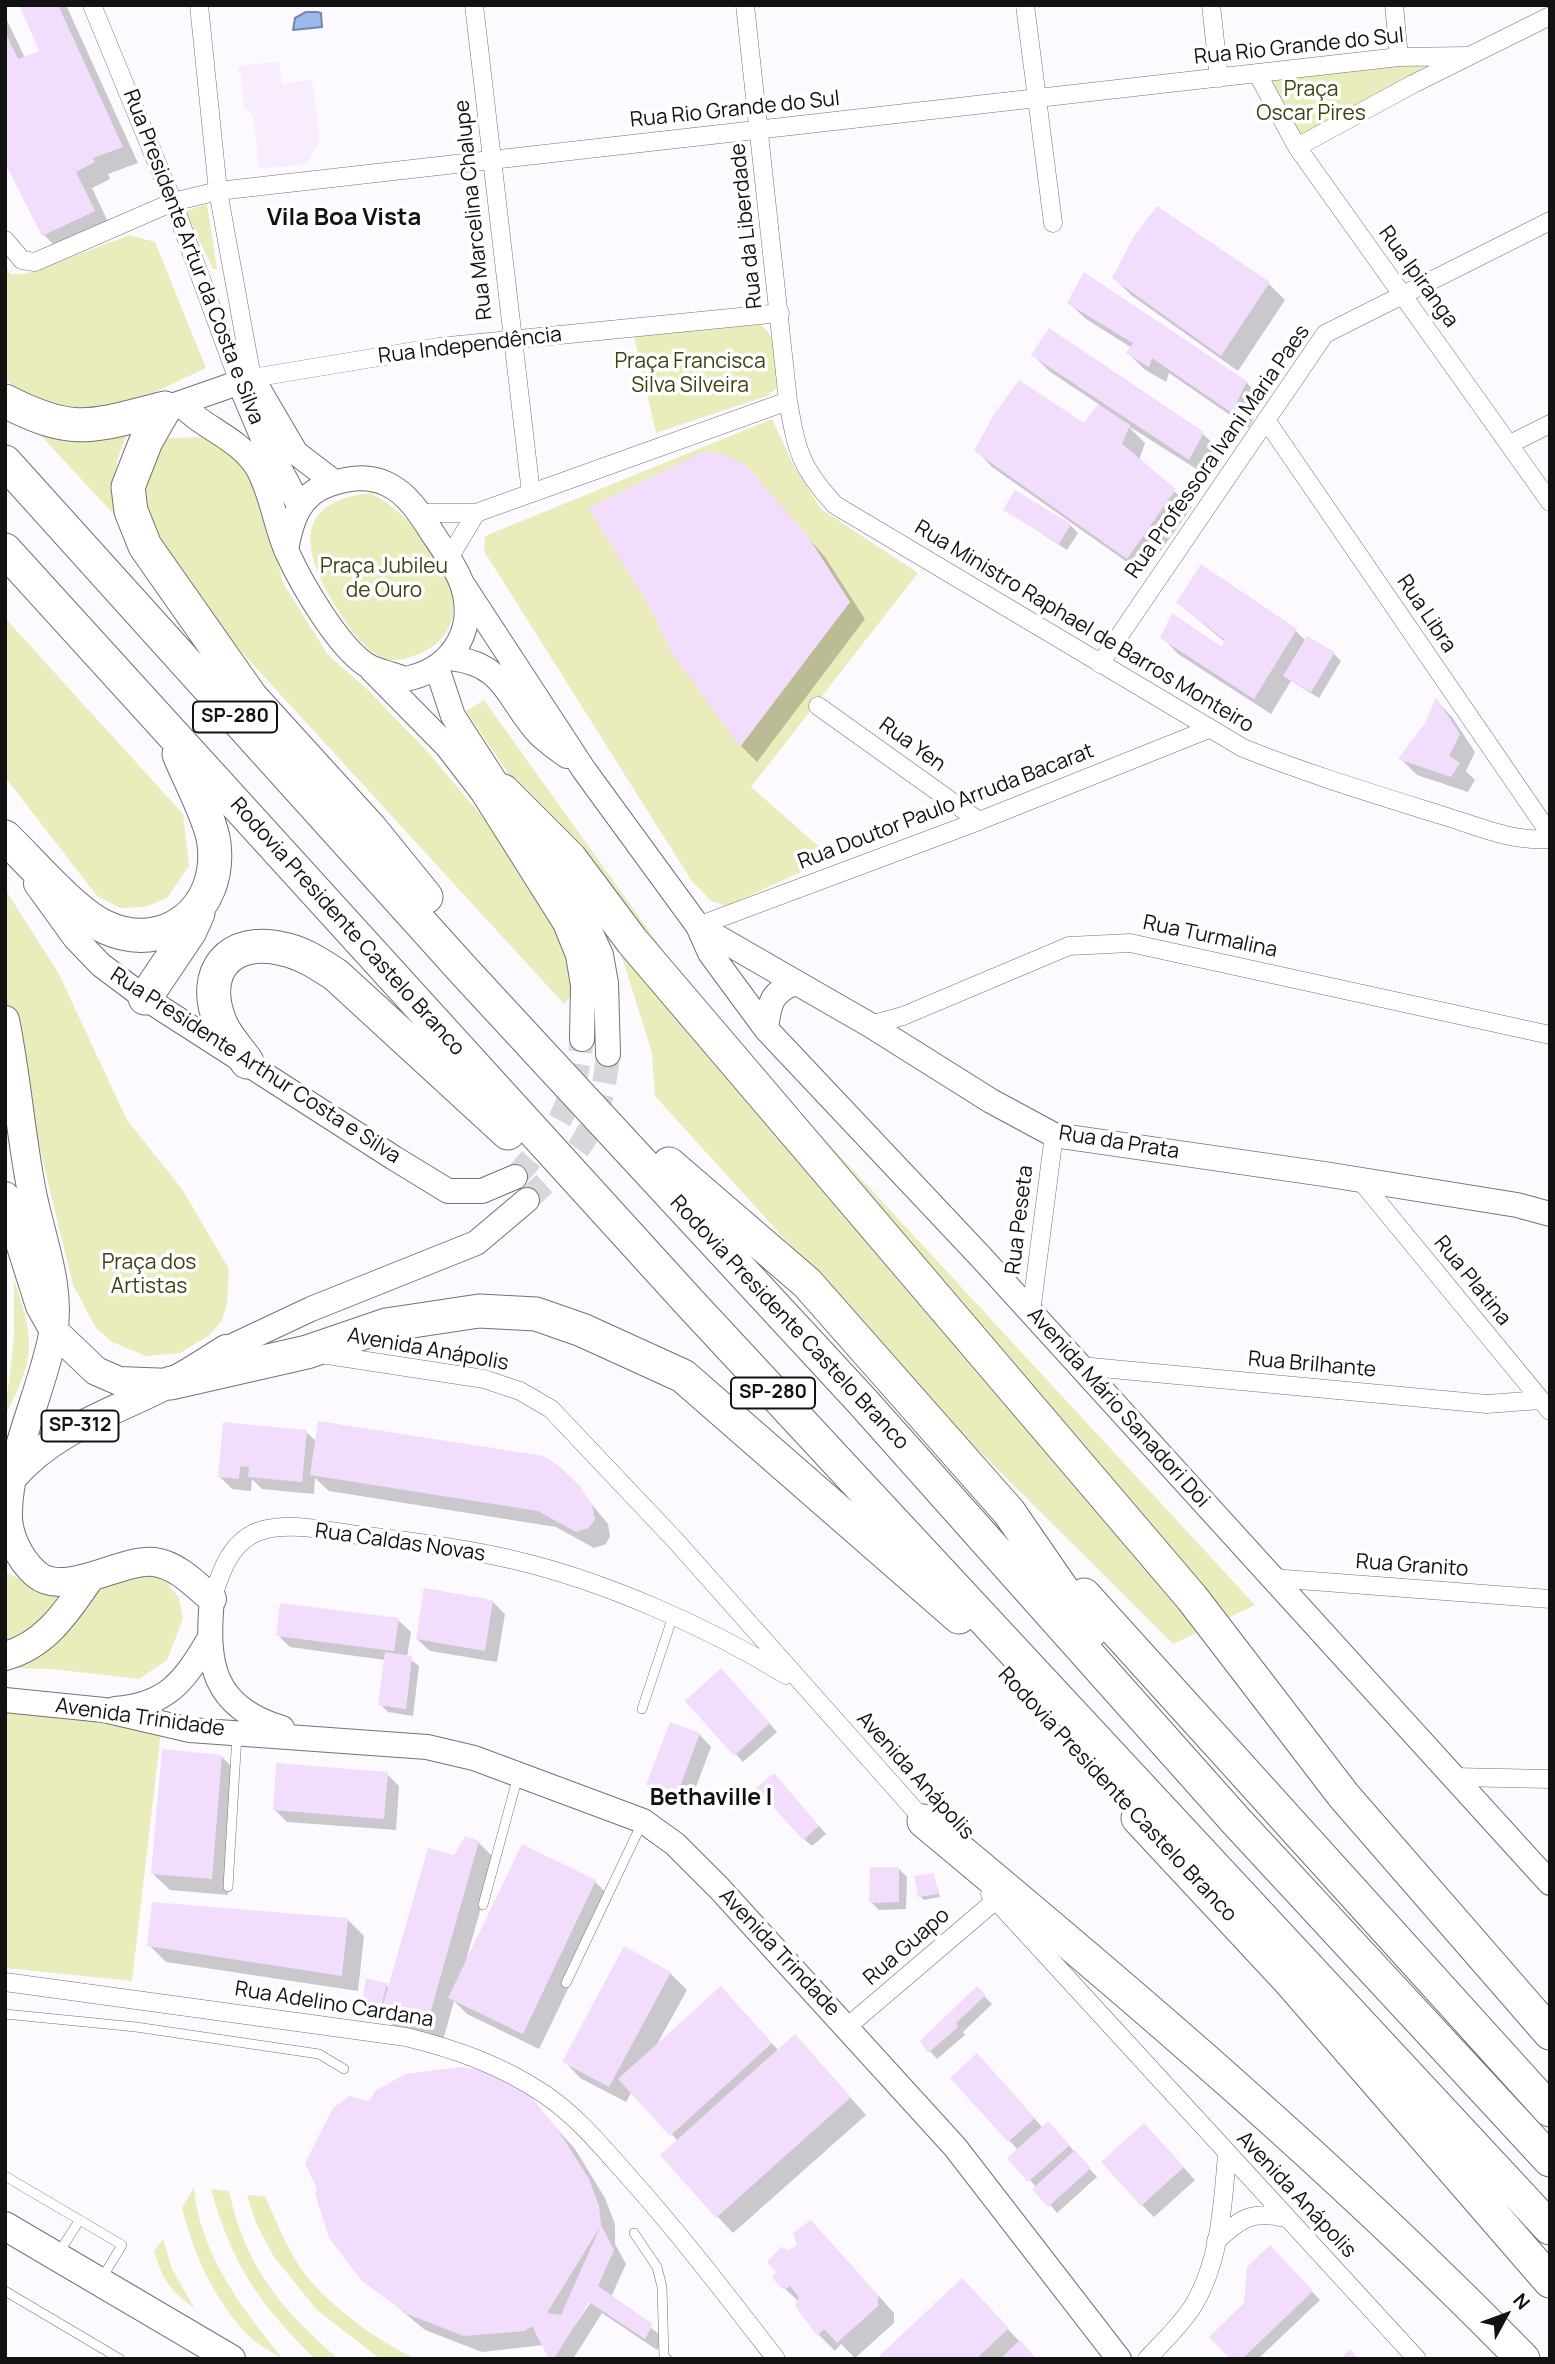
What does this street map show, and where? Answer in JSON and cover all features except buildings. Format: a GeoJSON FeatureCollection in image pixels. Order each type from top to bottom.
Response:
{"type":"FeatureCollection","features":[{"type":"Feature","properties":{"kind":"highway"},"geometry":{"type":"LineString","coordinates":[[5,401],[42,420],[74,427],[173,406]]}},
{"type":"Feature","properties":{"kind":"highway"},"geometry":{"type":"LineString","coordinates":[[173,406],[146,441],[128,487],[131,511],[145,546],[251,698],[370,828],[444,919],[466,972]]}},
{"type":"Feature","properties":{"kind":"highway","name":"Rodovia Presidente Castelo Branco"},"geometry":{"type":"LineString","coordinates":[[5,462],[466,972],[862,1401],[1171,1749],[1550,2160]]}},
{"type":"Feature","properties":{"kind":"highway","name":"Rodovia Presidente Castelo Branco"},"geometry":{"type":"LineString","coordinates":[[5,550],[690,1303],[1550,2228]]}},
{"type":"Feature","properties":{"kind":"highway"},"geometry":{"type":"LineString","coordinates":[[145,998],[191,931],[211,875],[214,843],[170,732]]}},
{"type":"Feature","properties":{"kind":"highway"},"geometry":{"type":"LineString","coordinates":[[503,791],[570,858],[632,941],[1192,1598],[1344,1796],[1550,2033]]}},
{"type":"Feature","properties":{"kind":"highway"},"geometry":{"type":"LineString","coordinates":[[5,839],[80,909],[102,926],[131,937],[157,935],[181,925],[202,905]]}},
{"type":"Feature","properties":{"kind":"highway"},"geometry":{"type":"LineString","coordinates":[[247,1062],[221,1025],[212,995],[219,966],[229,955],[243,948],[281,948],[306,956],[346,984],[690,1303]]}},
{"type":"Feature","properties":{"kind":"highway","name":"Rodovia Presidente Castelo Branco"},"geometry":{"type":"LineString","coordinates":[[544,1056],[807,1283],[1009,1513],[1550,2110]]}},
{"type":"Feature","properties":{"kind":"highway","name":"Rodovia Presidente Castelo Branco"},"geometry":{"type":"LineString","coordinates":[[690,1303],[933,1597],[1289,1980],[1550,2281]]}},
{"type":"Feature","properties":{"kind":"highway"},"geometry":{"type":"LineString","coordinates":[[171,1383],[307,1352],[386,1325],[479,1311],[536,1314],[582,1330],[683,1376],[933,1597],[1057,1697]]}},
{"type":"Feature","properties":{"kind":"highway","name":"Rodovia Presidente Castelo Branco"},"geometry":{"type":"LineString","coordinates":[[1009,1513],[1171,1749]]}},
{"type":"Feature","properties":{"kind":"highway"},"geometry":{"type":"LineString","coordinates":[[924,1821],[1050,1923],[1294,2137],[1432,2266],[1523,2359]]}},
{"type":"Feature","properties":{"kind":"main road","name":"Rua Independência"},"geometry":{"type":"LineString","coordinates":[[173,406],[245,379]]}},
{"type":"Feature","properties":{"kind":"main road","name":"Rua Presidente Artur da Costa e Silva"},"geometry":{"type":"LineString","coordinates":[[245,379],[296,453],[334,482]]}},
{"type":"Feature","properties":{"kind":"main road","name":"Rua Presidente Artur da Costa e Silva"},"geometry":{"type":"LineString","coordinates":[[245,379],[262,436],[299,505]]}},
{"type":"Feature","properties":{"kind":"main road"},"geometry":{"type":"LineString","coordinates":[[173,406],[215,428],[237,445],[257,467],[286,550],[337,636],[447,746],[476,784],[565,923],[580,965],[582,1039]]}},
{"type":"Feature","properties":{"kind":"main road"},"geometry":{"type":"LineString","coordinates":[[286,550],[290,522],[299,505],[324,486],[334,482],[362,477],[386,483],[420,513],[463,585],[584,770],[698,926]]}},
{"type":"Feature","properties":{"kind":"main road"},"geometry":{"type":"LineString","coordinates":[[463,585],[466,624],[444,663],[453,716],[584,920],[601,956],[606,983],[608,1054]]}},
{"type":"Feature","properties":{"kind":"main road"},"geometry":{"type":"LineString","coordinates":[[369,667],[407,679],[444,663],[473,660],[488,669],[540,735],[584,770]]}},
{"type":"Feature","properties":{"kind":"main road","name":"Rua Presidente Arthur Costa e Silva"},"geometry":{"type":"LineString","coordinates":[[5,839],[75,938],[101,965],[145,998],[449,1191],[482,1191],[515,1177]]}},
{"type":"Feature","properties":{"kind":"main road","name":"Rua da Prata"},"geometry":{"type":"LineString","coordinates":[[698,926],[870,1025],[991,1101],[1054,1135],[1517,1205],[1550,1214]]}},
{"type":"Feature","properties":{"kind":"main road","name":"Avenida Mário Sanadori Doi"},"geometry":{"type":"LineString","coordinates":[[698,926],[710,953],[766,1028],[1031,1312],[1550,1882]]}},
{"type":"Feature","properties":{"kind":"main road"},"geometry":{"type":"LineString","coordinates":[[766,1028],[773,995],[795,983]]}},
{"type":"Feature","properties":{"kind":"main road"},"geometry":{"type":"LineString","coordinates":[[5,1020],[30,1184],[54,1293],[54,1331]]}},
{"type":"Feature","properties":{"kind":"main road"},"geometry":{"type":"LineString","coordinates":[[5,1196],[40,1306],[54,1331],[96,1371],[119,1381],[171,1383]]}},
{"type":"Feature","properties":{"kind":"main road"},"geometry":{"type":"LineString","coordinates":[[226,1349],[311,1309],[476,1243],[527,1200]]}},
{"type":"Feature","properties":{"kind":"main road","name":"SP-312"},"geometry":{"type":"LineString","coordinates":[[10,1483],[54,1331]]}},
{"type":"Feature","properties":{"kind":"main road","name":"SP-312"},"geometry":{"type":"LineString","coordinates":[[10,1483],[32,1456],[57,1437],[171,1383],[226,1349]]}},
{"type":"Feature","properties":{"kind":"main road"},"geometry":{"type":"LineString","coordinates":[[10,1483],[8,1514],[13,1539],[24,1562],[39,1577],[63,1581],[90,1578],[143,1562],[157,1562],[182,1575],[212,1598]]}},
{"type":"Feature","properties":{"kind":"main road"},"geometry":{"type":"LineString","coordinates":[[5,1656],[24,1651],[46,1635],[90,1578]]}},
{"type":"Feature","properties":{"kind":"main road","name":"Rua Caldas Novas"},"geometry":{"type":"LineString","coordinates":[[212,1598],[208,1642],[214,1668],[228,1697],[240,1710],[259,1721],[316,1738]]}},
{"type":"Feature","properties":{"kind":"main road"},"geometry":{"type":"LineString","coordinates":[[103,1710],[132,1708],[158,1699],[175,1688],[190,1672],[208,1642]]}},
{"type":"Feature","properties":{"kind":"main road","name":"Avenida Trinidade"},"geometry":{"type":"LineString","coordinates":[[5,1700],[103,1710],[190,1730],[316,1738]]}},
{"type":"Feature","properties":{"kind":"main road","name":"Avenida Trindade"},"geometry":{"type":"LineString","coordinates":[[316,1738],[427,1747],[474,1758],[643,1821],[675,1844],[848,2027],[955,2147],[1119,2359]]}},
{"type":"Feature","properties":{"kind":"main road"},"geometry":{"type":"LineString","coordinates":[[5,2226],[231,2359]]}},
{"type":"Feature","properties":{"kind":"street","name":"Rua Presidente Artur da Costa e Silva"},"geometry":{"type":"LineString","coordinates":[[92,5],[245,379]]}},
{"type":"Feature","properties":{"kind":"street"},"geometry":{"type":"LineString","coordinates":[[199,5],[218,191],[245,379]]}},
{"type":"Feature","properties":{"kind":"street","name":"Rua Marcelina Chalupe"},"geometry":{"type":"LineString","coordinates":[[474,5],[531,494]]}},
{"type":"Feature","properties":{"kind":"street","name":"Rua da Liberdade"},"geometry":{"type":"LineString","coordinates":[[745,5],[788,401]]}},
{"type":"Feature","properties":{"kind":"street"},"geometry":{"type":"LineString","coordinates":[[1025,5],[1053,223]]}},
{"type":"Feature","properties":{"kind":"street"},"geometry":{"type":"LineString","coordinates":[[1211,5],[1219,78]]}},
{"type":"Feature","properties":{"kind":"street"},"geometry":{"type":"LineString","coordinates":[[1394,5],[1399,57]]}},
{"type":"Feature","properties":{"kind":"street"},"geometry":{"type":"LineString","coordinates":[[1297,147],[1466,57],[1550,16]]}},
{"type":"Feature","properties":{"kind":"street","name":"Rua Rio Grande do Sul"},"geometry":{"type":"LineString","coordinates":[[5,240],[22,260],[35,262],[173,202],[218,191],[1399,57],[1466,57]]}},
{"type":"Feature","properties":{"kind":"street","name":"Rua Ipiranga"},"geometry":{"type":"LineString","coordinates":[[1257,73],[1297,147],[1550,502]]}},
{"type":"Feature","properties":{"kind":"street","name":"Rua Professora Ivani Maria Paes"},"geometry":{"type":"LineString","coordinates":[[1100,664],[1325,334],[1550,221]]}},
{"type":"Feature","properties":{"kind":"street","name":"Rua Independência"},"geometry":{"type":"LineString","coordinates":[[245,379],[439,347],[780,313]]}},
{"type":"Feature","properties":{"kind":"street"},"geometry":{"type":"LineString","coordinates":[[420,513],[476,513],[788,401]]}},
{"type":"Feature","properties":{"kind":"street","name":"Rua Ministro Raphael de Barros Monteiro"},"geometry":{"type":"LineString","coordinates":[[788,401],[796,450],[805,469],[835,505],[1209,729],[1243,748],[1312,776],[1445,816],[1482,831],[1513,838],[1550,837]]}},
{"type":"Feature","properties":{"kind":"street","name":"Rua Libra"},"geometry":{"type":"LineString","coordinates":[[1266,420],[1550,837]]}},
{"type":"Feature","properties":{"kind":"street"},"geometry":{"type":"LineString","coordinates":[[1510,444],[1550,424]]}},
{"type":"Feature","properties":{"kind":"street"},"geometry":{"type":"LineString","coordinates":[[449,558],[476,513]]}},
{"type":"Feature","properties":{"kind":"street","name":"Rua Yen"},"geometry":{"type":"LineString","coordinates":[[818,706],[979,821]]}},
{"type":"Feature","properties":{"kind":"street","name":"Rua Doutor Paulo Arruda Bacarat"},"geometry":{"type":"LineString","coordinates":[[698,926],[979,821],[1209,729]]}},
{"type":"Feature","properties":{"kind":"street","name":"Rua Turmalina"},"geometry":{"type":"LineString","coordinates":[[870,1025],[903,1016],[1069,946],[1100,942],[1130,943],[1550,1035]]}},
{"type":"Feature","properties":{"kind":"street","name":"Rua Peseta"},"geometry":{"type":"LineString","coordinates":[[1031,1312],[1054,1135]]}},
{"type":"Feature","properties":{"kind":"street","name":"Rua Platina"},"geometry":{"type":"LineString","coordinates":[[1360,1180],[1545,1405]]}},
{"type":"Feature","properties":{"kind":"street","name":"Avenida Anápolis"},"geometry":{"type":"LineString","coordinates":[[307,1352],[484,1379],[520,1391],[551,1409],[666,1530],[924,1821],[1417,2359]]}},
{"type":"Feature","properties":{"kind":"street","name":"Rua Brilhante"},"geometry":{"type":"LineString","coordinates":[[1080,1366],[1487,1404],[1545,1405]]}},
{"type":"Feature","properties":{"kind":"street","name":"Rua Caldas Novas"},"geometry":{"type":"LineString","coordinates":[[212,1598],[223,1562],[239,1544],[261,1530],[290,1527],[514,1560],[579,1579],[673,1616],[740,1646],[802,1686]]}},
{"type":"Feature","properties":{"kind":"street","name":"Rua Granito"},"geometry":{"type":"LineString","coordinates":[[1272,1578],[1550,1599]]}},
{"type":"Feature","properties":{"kind":"street"},"geometry":{"type":"LineString","coordinates":[[1454,1777],[1550,1779]]}},
{"type":"Feature","properties":{"kind":"street","name":"Rua Guapo"},"geometry":{"type":"LineString","coordinates":[[848,2027],[996,1900]]}},
{"type":"Feature","properties":{"kind":"street","name":"Rua Adelino Cardana"},"geometry":{"type":"LineString","coordinates":[[5,1982],[406,2037],[454,2049],[503,2070],[545,2095],[583,2126],[652,2202],[776,2359]]}},
{"type":"Feature","properties":{"kind":"street"},"geometry":{"type":"LineString","coordinates":[[1147,2359],[1193,2306],[1208,2276],[1216,2241],[1227,2154]]}},
{"type":"Feature","properties":{"kind":"street"},"geometry":{"type":"LineString","coordinates":[[1216,2241],[1239,2221],[1252,2216],[1264,2213],[1285,2218]]}},
{"type":"Feature","properties":{"kind":"lane"},"geometry":{"type":"LineString","coordinates":[[642,1709],[673,1616]]}},
{"type":"Feature","properties":{"kind":"lane"},"geometry":{"type":"LineString","coordinates":[[228,1887],[237,1732]]}},
{"type":"Feature","properties":{"kind":"lane"},"geometry":{"type":"LineString","coordinates":[[483,1905],[518,1774]]}},
{"type":"Feature","properties":{"kind":"lane"},"geometry":{"type":"LineString","coordinates":[[566,1983],[643,1821]]}},
{"type":"Feature","properties":{"kind":"lane"},"geometry":{"type":"LineString","coordinates":[[5,2014],[136,2027],[319,2054],[344,2069]]}},
{"type":"Feature","properties":{"kind":"lane"},"geometry":{"type":"LineString","coordinates":[[5,2176],[122,2245],[100,2281]]}},
{"type":"Feature","properties":{"kind":"lane"},"geometry":{"type":"LineString","coordinates":[[57,2256],[79,2221]]}},
{"type":"Feature","properties":{"kind":"lane"},"geometry":{"type":"LineString","coordinates":[[634,2233],[657,2267],[662,2287],[664,2357],[667,2359]]}},
{"type":"Feature","properties":{"kind":"lane"},"geometry":{"type":"LineString","coordinates":[[5,2291],[120,2359]]}},
{"type":"Feature","properties":{"kind":"shaded area"},"geometry":{"type":"Polygon","coordinates":[[[279,62],[282,85],[312,79],[320,139],[307,164],[259,169],[253,115],[244,107],[241,76],[237,69],[242,65],[279,62]]]}},
{"type":"Feature","properties":{"kind":"green space","name":"Praça Oscar Pires"},"geometry":{"type":"Polygon","coordinates":[[[1432,62],[1303,139],[1266,80],[1432,62]]]}},
{"type":"Feature","properties":{"kind":"green space"},"geometry":{"type":"Polygon","coordinates":[[[207,204],[217,269],[213,269],[185,211],[207,204]]]}},
{"type":"Feature","properties":{"kind":"green space"},"geometry":{"type":"Polygon","coordinates":[[[130,235],[155,242],[206,368],[133,402],[93,414],[74,417],[43,409],[22,395],[5,378],[5,265],[10,274],[25,274],[130,235]]]}},
{"type":"Feature","properties":{"kind":"green space","name":"Praça Francisca Silva Silveira"},"geometry":{"type":"Polygon","coordinates":[[[753,320],[762,326],[772,340],[776,358],[777,388],[767,396],[656,433],[634,336],[753,320]]]}},
{"type":"Feature","properties":{"kind":"green space"},"geometry":{"type":"Polygon","coordinates":[[[772,419],[795,468],[821,509],[918,573],[751,787],[832,858],[726,906],[711,901],[691,880],[484,551],[485,536],[772,419]]]}},
{"type":"Feature","properties":{"kind":"green space"},"geometry":{"type":"Polygon","coordinates":[[[32,426],[129,432],[119,454],[115,475],[119,520],[32,426]]]}},
{"type":"Feature","properties":{"kind":"green space"},"geometry":{"type":"Polygon","coordinates":[[[206,437],[237,454],[258,482],[283,583],[328,655],[368,690],[426,750],[486,821],[532,890],[569,952],[571,996],[564,1004],[236,646],[159,546],[140,492],[144,462],[168,438],[206,437]]]}},
{"type":"Feature","properties":{"kind":"green space","name":"Praça Jubileu de Ouro"},"geometry":{"type":"Polygon","coordinates":[[[370,493],[391,506],[412,525],[431,548],[445,574],[453,599],[451,622],[438,642],[404,659],[380,657],[354,634],[324,586],[311,549],[311,533],[316,519],[327,507],[345,498],[370,493]]]}},
{"type":"Feature","properties":{"kind":"green space"},"geometry":{"type":"Polygon","coordinates":[[[5,618],[183,814],[189,866],[167,898],[145,907],[120,908],[97,896],[5,777],[5,618]]]}},
{"type":"Feature","properties":{"kind":"green space"},"geometry":{"type":"Polygon","coordinates":[[[484,700],[708,1013],[1255,1605],[1173,1644],[958,1430],[655,1096],[652,1053],[623,960],[575,872],[466,711],[484,700]]]}},
{"type":"Feature","properties":{"kind":"green space","name":"Praça dos Artistas"},"geometry":{"type":"Polygon","coordinates":[[[5,889],[59,974],[127,1120],[182,1189],[229,1269],[227,1305],[221,1322],[208,1336],[180,1353],[146,1356],[112,1342],[96,1328],[73,1285],[37,1137],[5,1036],[5,889]]]}},
{"type":"Feature","properties":{"kind":"green space"},"geometry":{"type":"Polygon","coordinates":[[[14,1280],[26,1320],[29,1350],[22,1379],[5,1416],[14,1337],[14,1280]]]}},
{"type":"Feature","properties":{"kind":"green space"},"geometry":{"type":"Polygon","coordinates":[[[140,1569],[160,1574],[179,1598],[183,1619],[167,1660],[139,1679],[52,1669],[5,1668],[5,1572],[49,1593],[140,1569]]]}},
{"type":"Feature","properties":{"kind":"green space"},"geometry":{"type":"Polygon","coordinates":[[[5,1705],[161,1731],[132,1981],[5,1968],[5,1705]]]}},
{"type":"Feature","properties":{"kind":"green space"},"geometry":{"type":"Polygon","coordinates":[[[194,2187],[204,2235],[214,2258],[253,2321],[283,2359],[255,2341],[239,2325],[227,2311],[208,2278],[182,2208],[194,2187]]]}},
{"type":"Feature","properties":{"kind":"green space"},"geometry":{"type":"Polygon","coordinates":[[[211,2189],[229,2191],[240,2231],[267,2283],[292,2315],[340,2359],[315,2359],[263,2301],[229,2241],[211,2189]]]}},
{"type":"Feature","properties":{"kind":"green space"},"geometry":{"type":"Polygon","coordinates":[[[247,2195],[265,2196],[298,2264],[335,2306],[385,2342],[417,2359],[380,2359],[317,2310],[274,2257],[256,2223],[247,2195]]]}},
{"type":"Feature","properties":{"kind":"green space"},"geometry":{"type":"Polygon","coordinates":[[[163,2239],[172,2269],[195,2309],[173,2290],[161,2270],[154,2251],[163,2239]]]}},
{"type":"Feature","properties":{"kind":"water"},"geometry":{"type":"Polygon","coordinates":[[[306,12],[321,13],[322,27],[293,30],[295,18],[306,12]]]}},
{"type":"Feature","properties":{"kind":"tunnel"},"geometry":{"type":"LineString","coordinates":[[515,1177],[544,1144],[562,1115],[574,1082],[582,1039]]}},
{"type":"Feature","properties":{"kind":"tunnel"},"geometry":{"type":"LineString","coordinates":[[527,1200],[566,1163],[585,1139],[599,1104],[608,1054]]}},
{"type":"Feature","properties":{"kind":"district","name":"Vila Boa Vista"},"geometry":{"type":"Point","coordinates":[344,218]}},
{"type":"Feature","properties":{"kind":"district","name":"Bethaville I"},"geometry":{"type":"Point","coordinates":[711,1799]}}]}
